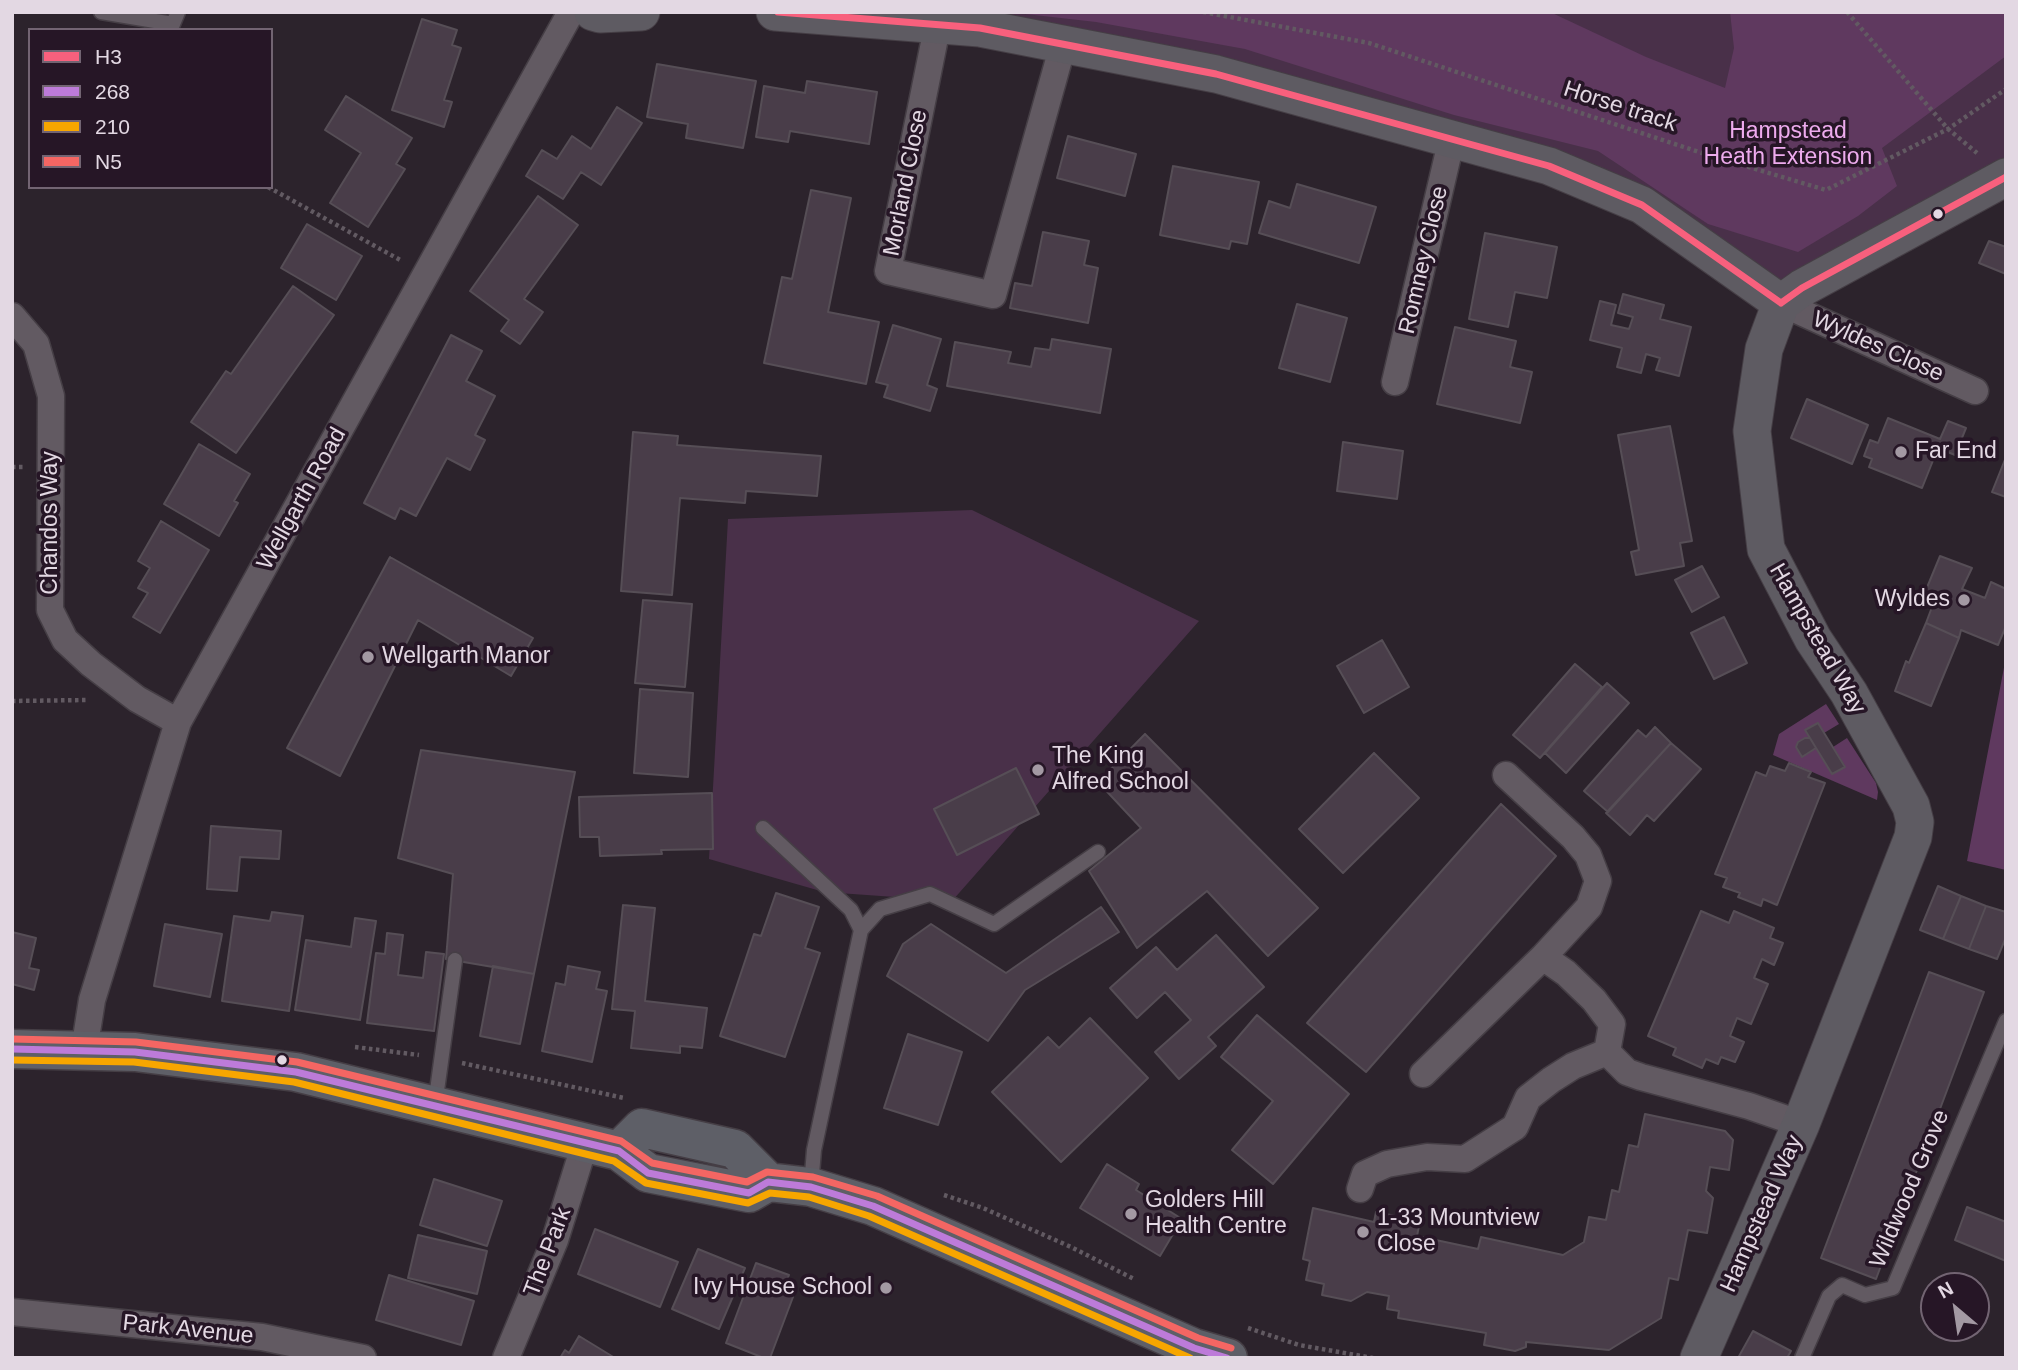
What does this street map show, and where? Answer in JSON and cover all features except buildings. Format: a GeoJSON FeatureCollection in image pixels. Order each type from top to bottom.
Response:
{"type":"FeatureCollection","features":[{"type":"Feature","properties":{"kind":"main road"},"geometry":{"type":"LineString","coordinates":[[12,1049],[135,1052],[296,1072],[602,1147],[648,1173],[750,1194],[768,1182],[811,1187],[873,1206],[1194,1348],[1228,1358]]}},
{"type":"Feature","properties":{"kind":"street","name":"Wellgarth Road"},"geometry":{"type":"LineString","coordinates":[[84,1051],[92,1000],[178,722],[571,12]]}},
{"type":"Feature","properties":{"kind":"street"},"geometry":{"type":"LineString","coordinates":[[593,12],[641,12]]}},
{"type":"Feature","properties":{"kind":"street"},"geometry":{"type":"LineString","coordinates":[[775,12],[980,28],[1216,74],[1549,166],[1642,205],[1781,303],[1996,169]]}},
{"type":"Feature","properties":{"kind":"street","name":"Morland Close"},"geometry":{"type":"LineString","coordinates":[[938,23],[888,271],[993,295],[1063,45]]}},
{"type":"Feature","properties":{"kind":"street","name":"Romney Close"},"geometry":{"type":"LineString","coordinates":[[1395,382],[1452,138]]}},
{"type":"Feature","properties":{"kind":"street","name":"Wyldes Close"},"geometry":{"type":"LineString","coordinates":[[1781,303],[1975,391]]}},
{"type":"Feature","properties":{"kind":"street","name":"Hampstead Way"},"geometry":{"type":"LineString","coordinates":[[1699,1358],[1801,1124],[1913,837],[1915,822],[1905,794],[1849,693],[1813,639],[1766,549],[1752,431],[1764,349],[1781,303]]}},
{"type":"Feature","properties":{"kind":"street","name":"Chandos Way"},"geometry":{"type":"LineString","coordinates":[[12,316],[36,344],[51,396],[50,610],[65,640],[91,664],[137,699],[178,722]]}},
{"type":"Feature","properties":{"kind":"street"},"geometry":{"type":"LineString","coordinates":[[1423,1074],[1543,957],[1590,907],[1598,881],[1588,855],[1573,837],[1507,775]]}},
{"type":"Feature","properties":{"kind":"street"},"geometry":{"type":"LineString","coordinates":[[1543,957],[1566,973],[1594,1000],[1612,1024],[1607,1052]]}},
{"type":"Feature","properties":{"kind":"street"},"geometry":{"type":"LineString","coordinates":[[1607,1052],[1627,1072],[1749,1105],[1801,1124]]}},
{"type":"Feature","properties":{"kind":"street"},"geometry":{"type":"LineString","coordinates":[[1360,1189],[1365,1174],[1387,1164],[1427,1157],[1465,1159],[1515,1127],[1528,1098],[1551,1080],[1573,1066],[1607,1052]]}},
{"type":"Feature","properties":{"kind":"street","name":"The Park"},"geometry":{"type":"LineString","coordinates":[[506,1358],[555,1240],[602,1147]]}},
{"type":"Feature","properties":{"kind":"street","name":"Park Avenue"},"geometry":{"type":"LineString","coordinates":[[12,1312],[262,1337],[363,1358]]}},
{"type":"Feature","properties":{"kind":"lane"},"geometry":{"type":"LineString","coordinates":[[101,12],[173,24],[178,12]]}},
{"type":"Feature","properties":{"kind":"lane"},"geometry":{"type":"LineString","coordinates":[[763,828],[851,910],[861,930]]}},
{"type":"Feature","properties":{"kind":"lane"},"geometry":{"type":"LineString","coordinates":[[811,1187],[814,1150],[861,930],[880,909],[930,894],[994,924],[1098,852]]}},
{"type":"Feature","properties":{"kind":"lane"},"geometry":{"type":"LineString","coordinates":[[435,1107],[455,960]]}},
{"type":"Feature","properties":{"kind":"lane","name":"Wildwood Grove"},"geometry":{"type":"LineString","coordinates":[[1802,1358],[1829,1296],[1842,1286],[1865,1295],[1893,1288],[2006,1021]]}},
{"type":"Feature","properties":{"kind":"path","name":"Horse track"},"geometry":{"type":"LineString","coordinates":[[1203,12],[1369,43],[1708,155],[1826,190],[1948,129],[2006,89]]}},
{"type":"Feature","properties":{"kind":"path"},"geometry":{"type":"LineString","coordinates":[[1847,12],[1948,129],[1996,169]]}},
{"type":"Feature","properties":{"kind":"path"},"geometry":{"type":"LineString","coordinates":[[272,189],[426,275]]}},
{"type":"Feature","properties":{"kind":"path"},"geometry":{"type":"LineString","coordinates":[[12,701],[137,699]]}},
{"type":"Feature","properties":{"kind":"green space","name":"Hampstead Heath Extension"},"geometry":{"type":"Polygon","coordinates":[[[727,12],[2006,12],[2006,177],[1781,303],[1642,205],[1452,138],[938,23],[727,12]]]}},
{"type":"Feature","properties":{"kind":"green space","name":"Hampstead Heath Extension"},"geometry":{"type":"Polygon","coordinates":[[[1008,12],[1550,12],[1646,57],[1725,88],[1734,48],[1730,12],[2006,12],[2006,56],[1882,148],[1897,186],[1858,216],[1798,252],[1708,224],[1598,151],[1454,115],[1245,49],[1096,22],[1008,12]]]}},
{"type":"Feature","properties":{"kind":"green space"},"geometry":{"type":"Polygon","coordinates":[[[972,510],[1199,621],[952,901],[824,892],[709,859],[728,519],[972,510]]]}},
{"type":"Feature","properties":{"kind":"green space"},"geometry":{"type":"Polygon","coordinates":[[[2006,657],[2006,870],[1967,861],[2006,657]]]}},
{"type":"Feature","properties":{"kind":"green space"},"geometry":{"type":"Polygon","coordinates":[[[1826,704],[1839,724],[1824,733],[1818,723],[1806,730],[1810,738],[1802,757],[1816,748],[1833,774],[1845,766],[1833,747],[1847,738],[1876,783],[1877,800],[1773,755],[1779,734],[1826,704]]]}},
{"type":"Feature","properties":{"kind":"transit line","name":"H3"},"geometry":{"type":"LineString","coordinates":[[778,12],[980,28],[1216,74],[1549,166],[1642,205],[1781,303]]}},
{"type":"Feature","properties":{"kind":"transit line","name":"H3"},"geometry":{"type":"LineString","coordinates":[[1781,303],[1802,288],[2006,177]]}},
{"type":"Feature","properties":{"kind":"transit line","name":"N5"},"geometry":{"type":"LineString","coordinates":[[12,1039],[136,1042],[297,1062],[621,1141],[652,1163],[747,1182],[767,1172],[813,1177],[877,1196],[1198,1338],[1231,1348]]}},
{"type":"Feature","properties":{"kind":"transit line","name":"268"},"geometry":{"type":"LineString","coordinates":[[12,1049],[135,1052],[296,1072],[619,1151],[648,1173],[749,1193],[768,1182],[811,1187],[873,1206],[1194,1348],[1227,1358]]}},
{"type":"Feature","properties":{"kind":"transit line","name":"210"},"geometry":{"type":"LineString","coordinates":[[12,1060],[134,1062],[294,1082],[614,1161],[646,1183],[748,1203],[770,1193],[809,1197],[869,1216],[1190,1358]]}},
{"type":"Feature","properties":{"kind":"place","name":"Far End"},"geometry":{"type":"Point","coordinates":[1901,452]}},
{"type":"Feature","properties":{"kind":"place","name":"Wyldes"},"geometry":{"type":"Point","coordinates":[1964,600]}},
{"type":"Feature","properties":{"kind":"place","name":"Wellgarth Manor"},"geometry":{"type":"Point","coordinates":[368,657]}},
{"type":"Feature","properties":{"kind":"place","name":"The King Alfred School"},"geometry":{"type":"Point","coordinates":[1038,770]}},
{"type":"Feature","properties":{"kind":"place","name":"Golders Hill Health Centre"},"geometry":{"type":"Point","coordinates":[1131,1214]}},
{"type":"Feature","properties":{"kind":"place","name":"1-33 Mountview Close"},"geometry":{"type":"Point","coordinates":[1363,1232]}},
{"type":"Feature","properties":{"kind":"place","name":"Ivy House School"},"geometry":{"type":"Point","coordinates":[886,1288]}}]}
